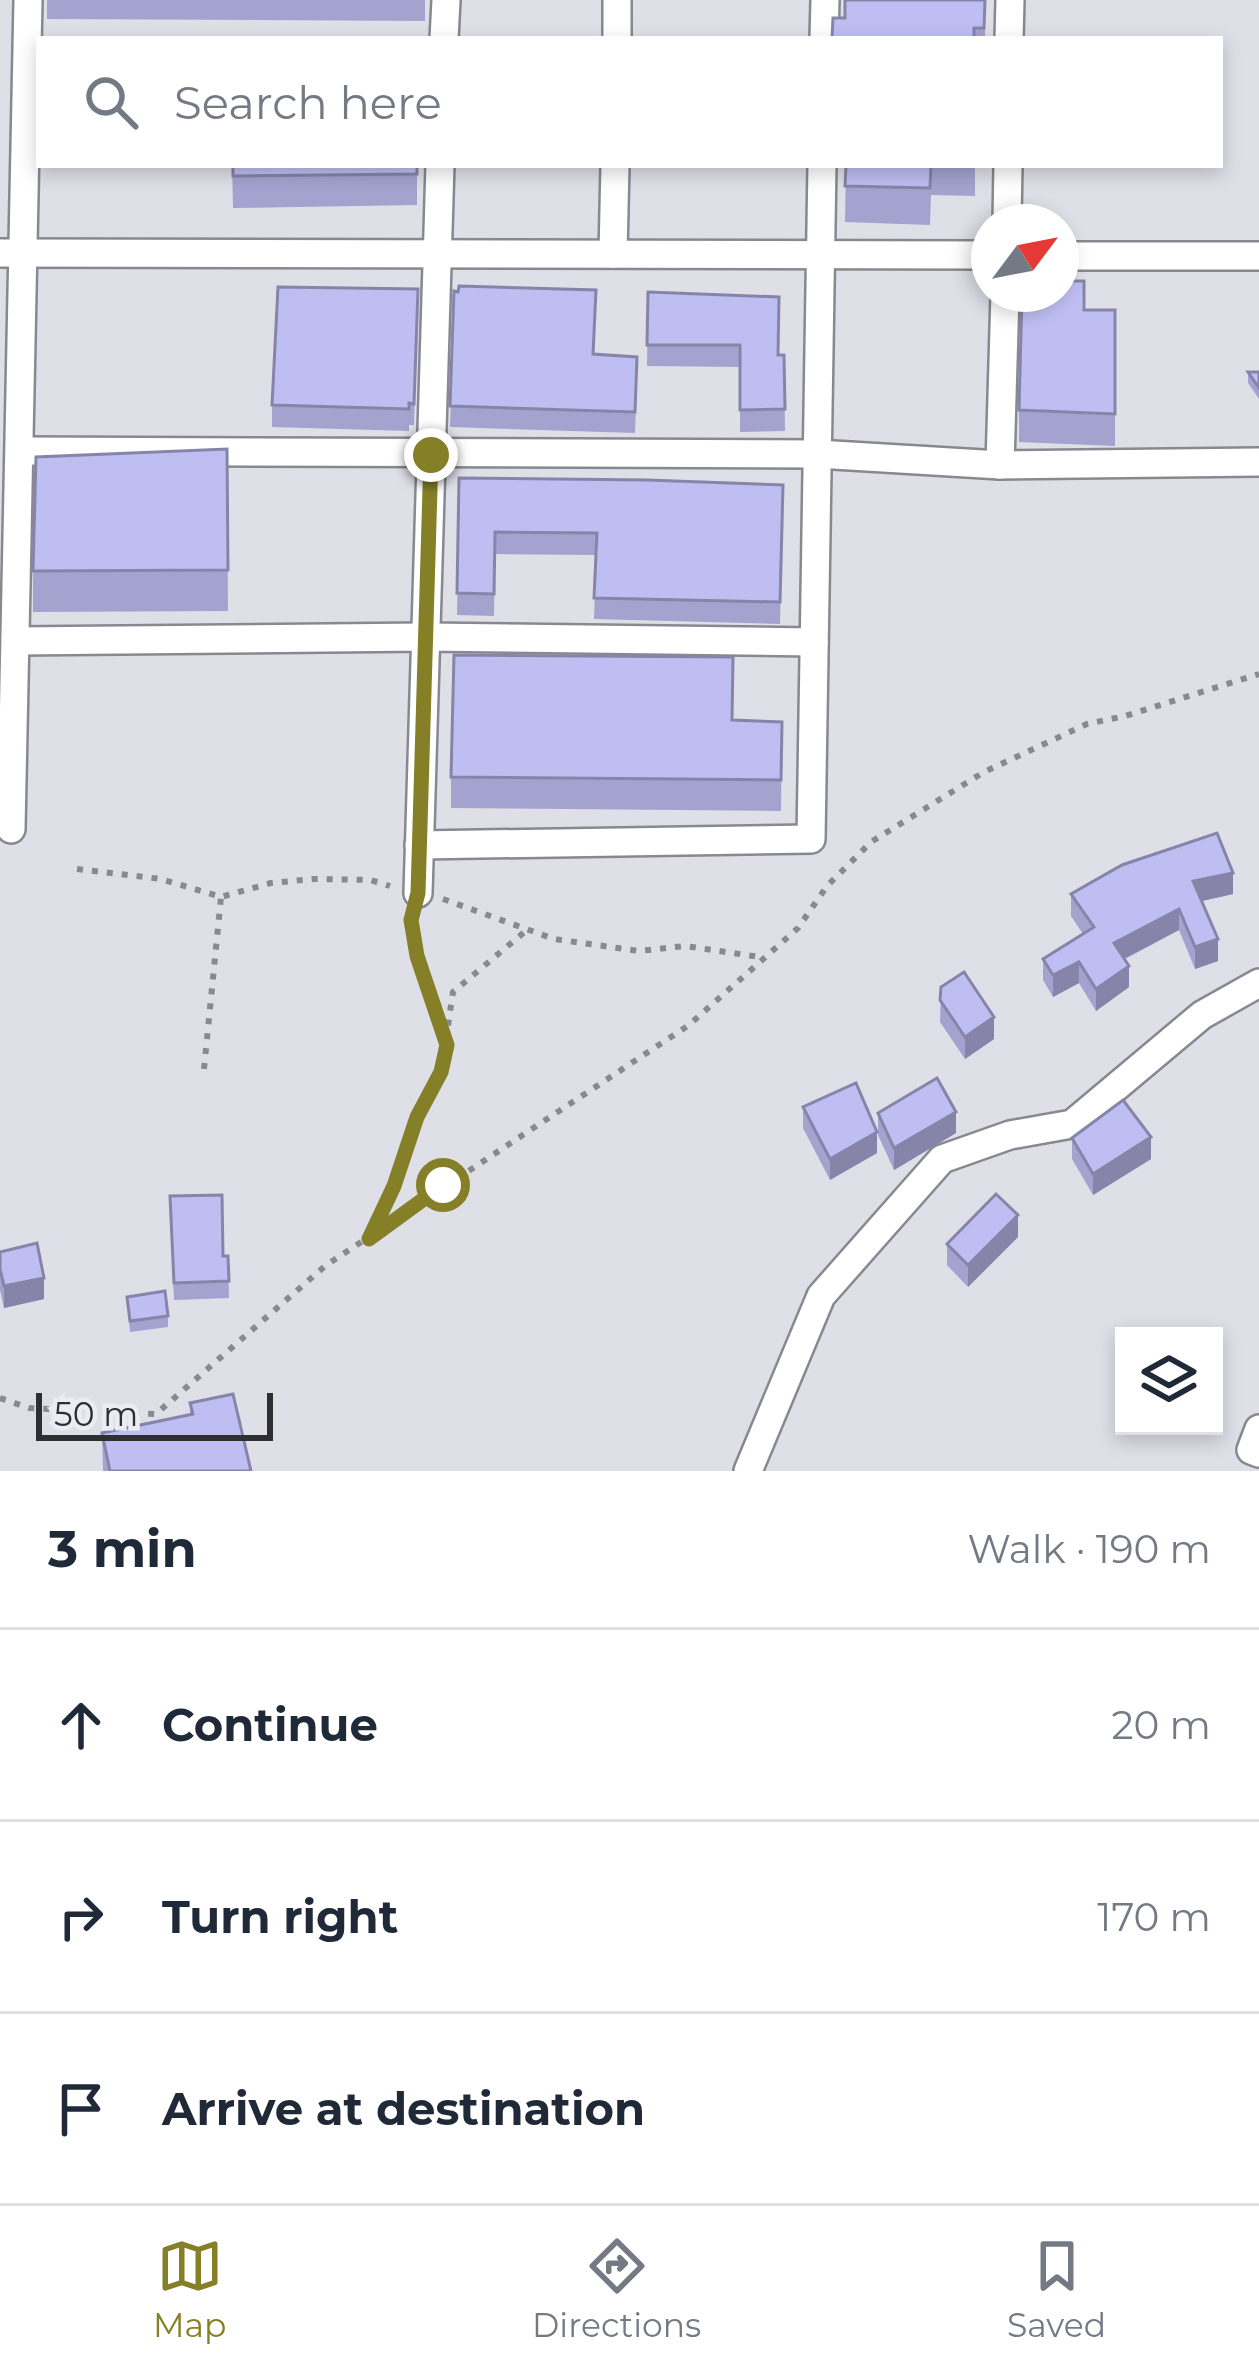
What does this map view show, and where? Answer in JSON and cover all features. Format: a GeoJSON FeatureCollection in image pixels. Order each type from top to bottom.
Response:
{"type":"FeatureCollection","features":[{"type":"Feature","properties":{"kind":"street"},"geometry":{"type":"LineString","coordinates":[[11,829],[20,452],[12,253],[33,53],[28,0]]}},
{"type":"Feature","properties":{"kind":"street"},"geometry":{"type":"LineString","coordinates":[[444,36],[446,0]]}},
{"type":"Feature","properties":{"kind":"street"},"geometry":{"type":"LineString","coordinates":[[617,0],[617,36]]}},
{"type":"Feature","properties":{"kind":"street"},"geometry":{"type":"LineString","coordinates":[[824,0],[824,36]]}},
{"type":"Feature","properties":{"kind":"street"},"geometry":{"type":"LineString","coordinates":[[1009,36],[1010,0]]}},
{"type":"Feature","properties":{"kind":"street"},"geometry":{"type":"LineString","coordinates":[[418,893],[440,168]]}},
{"type":"Feature","properties":{"kind":"street"},"geometry":{"type":"LineString","coordinates":[[614,254],[615,168]]}},
{"type":"Feature","properties":{"kind":"street"},"geometry":{"type":"LineString","coordinates":[[418,845],[812,838],[822,168]]}},
{"type":"Feature","properties":{"kind":"street"},"geometry":{"type":"LineString","coordinates":[[1007,168],[1007,204]]}},
{"type":"Feature","properties":{"kind":"street"},"geometry":{"type":"LineString","coordinates":[[12,253],[971,255]]}},
{"type":"Feature","properties":{"kind":"street"},"geometry":{"type":"LineString","coordinates":[[1079,256],[1259,256]]}},
{"type":"Feature","properties":{"kind":"street"},"geometry":{"type":"LineString","coordinates":[[1000,465],[1004,312]]}},
{"type":"Feature","properties":{"kind":"street"},"geometry":{"type":"LineString","coordinates":[[20,452],[818,454],[1000,465],[1259,462]]}},
{"type":"Feature","properties":{"kind":"street"},"geometry":{"type":"LineString","coordinates":[[16,641],[814,642]]}},
{"type":"Feature","properties":{"kind":"street"},"geometry":{"type":"LineString","coordinates":[[748,1471],[821,1296],[941,1159],[1010,1135],[1072,1124],[1202,1015],[1259,983]]}},
{"type":"Feature","properties":{"kind":"street"},"geometry":{"type":"LineString","coordinates":[[1259,1429],[1250,1450],[1259,1453]]}},
{"type":"Feature","properties":{"kind":"path"},"geometry":{"type":"LineString","coordinates":[[0,1398],[28,1408],[156,1414],[325,1266],[689,1025],[798,928],[827,886],[883,835],[984,772],[1088,724],[1259,674]]}},
{"type":"Feature","properties":{"kind":"path"},"geometry":{"type":"LineString","coordinates":[[418,893],[411,920],[417,956],[447,1045]]}},
{"type":"Feature","properties":{"kind":"path"},"geometry":{"type":"LineString","coordinates":[[204,1069],[221,897]]}},
{"type":"Feature","properties":{"kind":"path"},"geometry":{"type":"LineString","coordinates":[[369,1239],[394,1186],[417,1117],[441,1072],[453,992],[528,929]]}},
{"type":"Feature","properties":{"kind":"building"},"geometry":{"type":"Polygon","coordinates":[[[845,0],[985,0],[984,28],[974,28],[974,36],[832,36],[833,18],[845,18],[845,0]]]}},
{"type":"Feature","properties":{"kind":"building"},"geometry":{"type":"Polygon","coordinates":[[[233,168],[417,168],[417,174],[233,176],[233,168]]]}},
{"type":"Feature","properties":{"kind":"building"},"geometry":{"type":"Polygon","coordinates":[[[846,168],[931,168],[930,188],[845,186],[846,168]]]}},
{"type":"Feature","properties":{"kind":"building"},"geometry":{"type":"Polygon","coordinates":[[[1079,281],[1084,281],[1084,310],[1115,310],[1115,414],[1019,410],[1022,312],[1079,312],[1079,281]]]}},
{"type":"Feature","properties":{"kind":"building"},"geometry":{"type":"Polygon","coordinates":[[[459,286],[596,290],[593,354],[637,357],[635,412],[450,406],[454,291],[459,286]]]}},
{"type":"Feature","properties":{"kind":"building"},"geometry":{"type":"Polygon","coordinates":[[[278,287],[418,289],[414,404],[409,403],[409,409],[272,405],[278,287]]]}},
{"type":"Feature","properties":{"kind":"building"},"geometry":{"type":"Polygon","coordinates":[[[648,292],[779,297],[778,355],[784,355],[785,409],[740,410],[740,345],[647,345],[648,292]]]}},
{"type":"Feature","properties":{"kind":"building"},"geometry":{"type":"Polygon","coordinates":[[[227,449],[228,570],[33,571],[36,457],[227,449]]]}},
{"type":"Feature","properties":{"kind":"building"},"geometry":{"type":"Polygon","coordinates":[[[459,478],[783,485],[780,602],[594,598],[597,533],[495,532],[494,594],[457,593],[459,478]]]}},
{"type":"Feature","properties":{"kind":"building"},"geometry":{"type":"Polygon","coordinates":[[[454,655],[733,657],[732,720],[782,722],[781,780],[451,777],[454,655]]]}},
{"type":"Feature","properties":{"kind":"building"},"geometry":{"type":"Polygon","coordinates":[[[1217,833],[1233,873],[1193,881],[1218,939],[1195,947],[1179,909],[1114,943],[1129,966],[1096,989],[1079,962],[1053,975],[1043,959],[1094,927],[1071,894],[1122,865],[1217,833]]]}},
{"type":"Feature","properties":{"kind":"building"},"geometry":{"type":"Polygon","coordinates":[[[964,972],[994,1017],[965,1037],[940,1000],[941,987],[964,972]]]}},
{"type":"Feature","properties":{"kind":"building"},"geometry":{"type":"Polygon","coordinates":[[[937,1078],[956,1112],[894,1148],[878,1113],[937,1078]]]}},
{"type":"Feature","properties":{"kind":"building"},"geometry":{"type":"Polygon","coordinates":[[[856,1083],[877,1132],[830,1159],[803,1107],[856,1083]]]}},
{"type":"Feature","properties":{"kind":"building"},"geometry":{"type":"Polygon","coordinates":[[[1123,1100],[1151,1137],[1093,1174],[1072,1138],[1123,1100]]]}},
{"type":"Feature","properties":{"kind":"building"},"geometry":{"type":"Polygon","coordinates":[[[996,1194],[1018,1215],[968,1265],[947,1244],[996,1194]]]}},
{"type":"Feature","properties":{"kind":"building"},"geometry":{"type":"Polygon","coordinates":[[[222,1195],[223,1256],[228,1256],[229,1281],[174,1283],[170,1196],[222,1195]]]}},
{"type":"Feature","properties":{"kind":"building"},"geometry":{"type":"Polygon","coordinates":[[[37,1243],[44,1278],[4,1286],[0,1252],[37,1243]]]}},
{"type":"Feature","properties":{"kind":"building"},"geometry":{"type":"Polygon","coordinates":[[[165,1291],[168,1316],[130,1321],[127,1297],[165,1291]]]}},
{"type":"Feature","properties":{"kind":"building"},"geometry":{"type":"Polygon","coordinates":[[[233,1394],[251,1471],[110,1471],[102,1433],[193,1414],[190,1403],[233,1394]]]}},
{"type":"Feature","properties":{"kind":"route"},"geometry":{"type":"LineString","coordinates":[[431,455],[418,893],[411,920],[417,956],[447,1045],[441,1072],[417,1117],[394,1186],[369,1239],[443,1185]]}}]}
